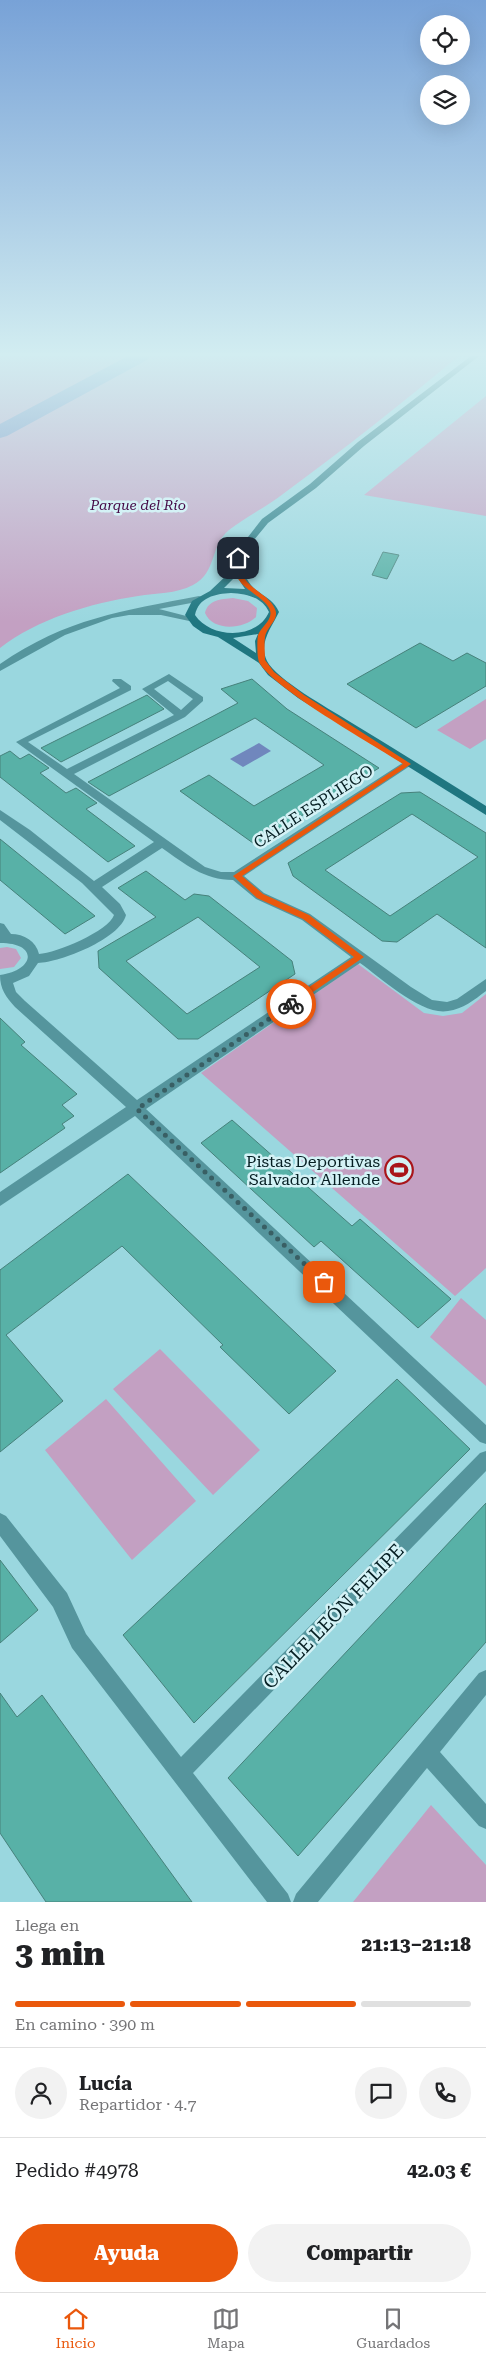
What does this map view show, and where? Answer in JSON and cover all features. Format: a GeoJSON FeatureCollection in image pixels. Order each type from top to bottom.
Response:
{"type":"FeatureCollection","features":[{"type":"Feature","properties":{"kind":"street"},"geometry":{"type":"LineString","coordinates":[[0,668],[54,634],[100,618],[199,599],[214,592],[227,581],[236,566],[241,551],[264,521],[313,486],[360,445]]}},
{"type":"Feature","properties":{"kind":"street"},"geometry":{"type":"LineString","coordinates":[[236,566],[245,584],[255,594],[268,602],[274,612],[273,617],[265,627],[260,641],[262,661]]}},
{"type":"Feature","properties":{"kind":"street"},"geometry":{"type":"LineString","coordinates":[[214,592],[239,591],[255,594]]}},
{"type":"Feature","properties":{"kind":"street"},"geometry":{"type":"LineString","coordinates":[[192,620],[190,609],[199,599]]}},
{"type":"Feature","properties":{"kind":"street"},"geometry":{"type":"LineString","coordinates":[[129,612],[161,612],[192,620],[202,630],[221,635],[250,634],[265,627]]}},
{"type":"Feature","properties":{"kind":"street"},"geometry":{"type":"LineString","coordinates":[[221,635],[262,661],[272,673],[302,696],[486,811]]}},
{"type":"Feature","properties":{"kind":"street"},"geometry":{"type":"LineString","coordinates":[[117,681],[127,688],[20,742],[201,870],[221,876],[236,876],[260,896],[306,917],[406,990],[429,1004],[447,1008],[462,1002],[486,984]]}},
{"type":"Feature","properties":{"kind":"street"},"geometry":{"type":"LineString","coordinates":[[66,774],[181,715]]}},
{"type":"Feature","properties":{"kind":"street","name":"CALLE ESPLIEGO"},"geometry":{"type":"LineString","coordinates":[[236,876],[408,764]]}},
{"type":"Feature","properties":{"kind":"street"},"geometry":{"type":"LineString","coordinates":[[0,814],[94,887],[118,909],[120,917],[118,921],[71,952],[62,956],[35,959]]}},
{"type":"Feature","properties":{"kind":"street"},"geometry":{"type":"LineString","coordinates":[[94,887],[161,843]]}},
{"type":"Feature","properties":{"kind":"street"},"geometry":{"type":"LineString","coordinates":[[2,935],[28,943],[35,953],[35,959],[25,973],[3,980],[11,994],[20,1004],[484,1428]]}},
{"type":"Feature","properties":{"kind":"street"},"geometry":{"type":"LineString","coordinates":[[0,1200],[360,957]]}},
{"type":"Feature","properties":{"kind":"street","name":"CALLE LEÓN FELIPE"},"geometry":{"type":"LineString","coordinates":[[180,1772],[486,1459]]}},
{"type":"Feature","properties":{"kind":"street"},"geometry":{"type":"LineString","coordinates":[[0,1522],[60,1600],[79,1641],[280,1902]]}},
{"type":"Feature","properties":{"kind":"street"},"geometry":{"type":"LineString","coordinates":[[304,1902],[486,1680]]}},
{"type":"Feature","properties":{"kind":"street"},"geometry":{"type":"LineString","coordinates":[[426,1752],[486,1818]]}},
{"type":"Feature","properties":{"kind":"green space","name":"Parque del Río"},"geometry":{"type":"Polygon","coordinates":[[[0,445],[348,445],[276,499],[229,530],[219,543],[206,573],[201,580],[193,585],[173,592],[120,599],[83,608],[31,629],[0,648],[0,445]]]}},
{"type":"Feature","properties":{"kind":"green space"},"geometry":{"type":"Polygon","coordinates":[[[426,445],[486,445],[486,516],[364,495],[426,445]]]}},
{"type":"Feature","properties":{"kind":"green space"},"geometry":{"type":"Polygon","coordinates":[[[233,598],[248,601],[257,608],[256,617],[244,624],[229,627],[221,626],[209,619],[205,613],[209,605],[220,600],[233,598]]]}},
{"type":"Feature","properties":{"kind":"green space"},"geometry":{"type":"Polygon","coordinates":[[[486,699],[486,739],[470,749],[437,730],[486,699]]]}},
{"type":"Feature","properties":{"kind":"green space"},"geometry":{"type":"Polygon","coordinates":[[[0,948],[16,949],[21,958],[14,967],[0,969],[0,948]]]}},
{"type":"Feature","properties":{"kind":"green space","name":"Pistas Deportivas Salvador Allende"},"geometry":{"type":"Polygon","coordinates":[[[358,964],[424,1013],[443,1016],[462,1013],[486,994],[486,1268],[455,1296],[201,1073],[358,964]]]}},
{"type":"Feature","properties":{"kind":"green space"},"geometry":{"type":"Polygon","coordinates":[[[461,1298],[486,1320],[486,1386],[430,1337],[461,1298]]]}},
{"type":"Feature","properties":{"kind":"green space"},"geometry":{"type":"Polygon","coordinates":[[[160,1349],[260,1450],[213,1495],[113,1389],[160,1349]]]}},
{"type":"Feature","properties":{"kind":"green space"},"geometry":{"type":"Polygon","coordinates":[[[106,1399],[196,1501],[132,1560],[45,1450],[106,1399]]]}},
{"type":"Feature","properties":{"kind":"green space"},"geometry":{"type":"Polygon","coordinates":[[[431,1805],[486,1865],[486,1902],[353,1902],[431,1805]]]}},
{"type":"Feature","properties":{"kind":"water"},"geometry":{"type":"Polygon","coordinates":[[[259,743],[271,751],[243,767],[230,759],[259,743]]]}},
{"type":"Feature","properties":{"kind":"building"},"geometry":{"type":"Polygon","coordinates":[[[383,552],[399,555],[387,579],[372,575],[383,552]]]}},
{"type":"Feature","properties":{"kind":"building"},"geometry":{"type":"Polygon","coordinates":[[[420,643],[453,661],[467,653],[486,663],[486,686],[416,728],[347,684],[420,643]]]}},
{"type":"Feature","properties":{"kind":"building"},"geometry":{"type":"Polygon","coordinates":[[[252,679],[287,709],[379,768],[259,842],[253,843],[180,791],[209,775],[254,806],[324,765],[255,718],[109,796],[88,782],[238,703],[221,689],[252,679]]]}},
{"type":"Feature","properties":{"kind":"building"},"geometry":{"type":"Polygon","coordinates":[[[147,695],[164,709],[61,762],[41,748],[147,695]]]}},
{"type":"Feature","properties":{"kind":"building"},"geometry":{"type":"Polygon","coordinates":[[[10,751],[20,759],[29,754],[49,768],[40,773],[66,793],[76,788],[97,803],[86,809],[135,846],[108,862],[0,777],[0,756],[10,751]]]}},
{"type":"Feature","properties":{"kind":"building"},"geometry":{"type":"Polygon","coordinates":[[[420,792],[486,833],[486,948],[437,914],[397,942],[382,941],[293,876],[288,863],[401,793],[420,792]],[[412,814],[325,870],[390,916],[478,857],[412,814]]]}},
{"type":"Feature","properties":{"kind":"building"},"geometry":{"type":"Polygon","coordinates":[[[0,839],[95,916],[65,934],[0,880],[0,839]]]}},
{"type":"Feature","properties":{"kind":"building"},"geometry":{"type":"Polygon","coordinates":[[[146,871],[185,900],[194,894],[209,896],[292,961],[295,974],[198,1039],[178,1039],[99,968],[98,951],[156,917],[118,888],[146,871]],[[198,917],[126,961],[187,1014],[260,967],[198,917]]]}},
{"type":"Feature","properties":{"kind":"building"},"geometry":{"type":"Polygon","coordinates":[[[0,1018],[25,1042],[21,1045],[77,1094],[62,1105],[74,1116],[62,1124],[65,1128],[0,1173],[0,1018]]]}},
{"type":"Feature","properties":{"kind":"building"},"geometry":{"type":"Polygon","coordinates":[[[232,1120],[352,1226],[360,1219],[451,1299],[418,1328],[321,1241],[314,1247],[201,1143],[232,1120]]]}},
{"type":"Feature","properties":{"kind":"building"},"geometry":{"type":"Polygon","coordinates":[[[128,1174],[336,1371],[289,1414],[220,1347],[223,1345],[122,1246],[6,1335],[63,1401],[0,1452],[0,1270],[128,1174]]]}},
{"type":"Feature","properties":{"kind":"building"},"geometry":{"type":"Polygon","coordinates":[[[397,1379],[470,1449],[194,1723],[123,1635],[397,1379]]]}},
{"type":"Feature","properties":{"kind":"building"},"geometry":{"type":"Polygon","coordinates":[[[486,1503],[486,1642],[298,1856],[228,1778],[486,1503]]]}},
{"type":"Feature","properties":{"kind":"building"},"geometry":{"type":"Polygon","coordinates":[[[0,1560],[38,1610],[0,1643],[0,1560]]]}},
{"type":"Feature","properties":{"kind":"building"},"geometry":{"type":"Polygon","coordinates":[[[0,1693],[17,1717],[42,1695],[192,1902],[46,1902],[0,1833],[0,1693]]]}},
{"type":"Feature","properties":{"kind":"way so far"},"geometry":{"type":"LineString","coordinates":[[291,1004],[137,1109],[324,1282]]}},
{"type":"Feature","properties":{"kind":"place","name":"Pistas Deportivas Salvador Allende"},"geometry":{"type":"Point","coordinates":[399,1170]}},
{"type":"Feature","properties":{"kind":"route"},"geometry":{"type":"LineString","coordinates":[[238,558],[236,566],[245,584],[255,594],[268,602],[274,612],[270,622],[265,627],[260,641],[262,661],[272,673],[302,696],[408,764],[236,876],[260,896],[306,917],[360,957],[291,1004]]}}]}
